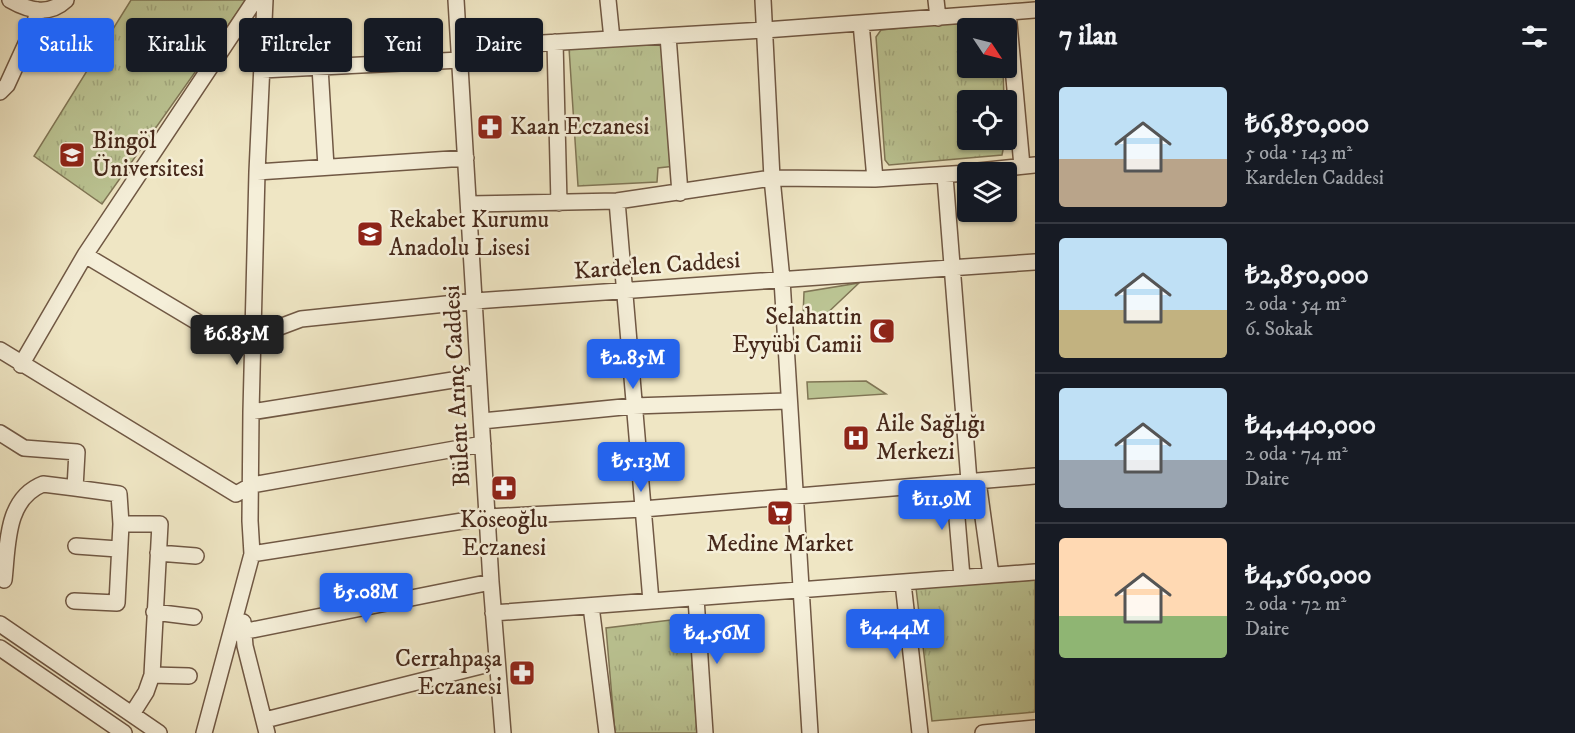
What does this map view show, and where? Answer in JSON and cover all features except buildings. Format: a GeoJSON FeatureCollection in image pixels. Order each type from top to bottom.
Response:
{"type":"FeatureCollection","features":[{"type":"Feature","properties":{"kind":"street"},"geometry":{"type":"LineString","coordinates":[[10,0],[27,10],[48,11],[66,0]]}},
{"type":"Feature","properties":{"kind":"street"},"geometry":{"type":"LineString","coordinates":[[21,365],[85,255],[255,0]]}},
{"type":"Feature","properties":{"kind":"street"},"geometry":{"type":"LineString","coordinates":[[264,18],[265,0]]}},
{"type":"Feature","properties":{"kind":"street","name":"Bülent Arınç Caddesi"},"geometry":{"type":"LineString","coordinates":[[456,0],[457,18]]}},
{"type":"Feature","properties":{"kind":"street"},"geometry":{"type":"LineString","coordinates":[[608,0],[612,39]]}},
{"type":"Feature","properties":{"kind":"street"},"geometry":{"type":"LineString","coordinates":[[763,0],[772,178],[782,280],[810,733]]}},
{"type":"Feature","properties":{"kind":"street"},"geometry":{"type":"LineString","coordinates":[[936,0],[938,18]]}},
{"type":"Feature","properties":{"kind":"street"},"geometry":{"type":"LineString","coordinates":[[0,92],[7,85],[34,26],[38,10]]}},
{"type":"Feature","properties":{"kind":"street"},"geometry":{"type":"LineString","coordinates":[[543,44],[1035,10]]}},
{"type":"Feature","properties":{"kind":"street"},"geometry":{"type":"LineString","coordinates":[[1008,12],[1028,165]]}},
{"type":"Feature","properties":{"kind":"street"},"geometry":{"type":"LineString","coordinates":[[861,23],[875,179]]}},
{"type":"Feature","properties":{"kind":"street"},"geometry":{"type":"LineString","coordinates":[[668,36],[680,193]]}},
{"type":"Feature","properties":{"kind":"street"},"geometry":{"type":"LineString","coordinates":[[555,42],[559,203]]}},
{"type":"Feature","properties":{"kind":"street"},"geometry":{"type":"LineString","coordinates":[[352,64],[455,54]]}},
{"type":"Feature","properties":{"kind":"street"},"geometry":{"type":"LineString","coordinates":[[204,733],[238,632],[241,604],[252,554],[251,412],[255,347],[257,172],[262,72]]}},
{"type":"Feature","properties":{"kind":"street"},"geometry":{"type":"LineString","coordinates":[[320,72],[326,167]]}},
{"type":"Feature","properties":{"kind":"street","name":"Bülent Arınç Caddesi"},"geometry":{"type":"LineString","coordinates":[[461,72],[478,376],[502,733]]}},
{"type":"Feature","properties":{"kind":"street"},"geometry":{"type":"LineString","coordinates":[[257,172],[466,158]]}},
{"type":"Feature","properties":{"kind":"street"},"geometry":{"type":"LineString","coordinates":[[469,204],[617,201],[772,178],[875,179],[957,174]]}},
{"type":"Feature","properties":{"kind":"street"},"geometry":{"type":"LineString","coordinates":[[945,176],[967,482],[962,578]]}},
{"type":"Feature","properties":{"kind":"street"},"geometry":{"type":"LineString","coordinates":[[617,201],[651,601]]}},
{"type":"Feature","properties":{"kind":"street"},"geometry":{"type":"LineString","coordinates":[[85,255],[224,338],[255,347]]}},
{"type":"Feature","properties":{"kind":"street","name":"Kardelen Caddesi"},"geometry":{"type":"LineString","coordinates":[[255,347],[278,328],[301,319],[475,301],[1035,262]]}},
{"type":"Feature","properties":{"kind":"street"},"geometry":{"type":"LineString","coordinates":[[0,350],[21,365],[236,494],[252,485],[483,444]]}},
{"type":"Feature","properties":{"kind":"street"},"geometry":{"type":"LineString","coordinates":[[251,412],[478,376]]}},
{"type":"Feature","properties":{"kind":"street"},"geometry":{"type":"LineString","coordinates":[[482,421],[633,406],[788,401]]}},
{"type":"Feature","properties":{"kind":"street"},"geometry":{"type":"LineString","coordinates":[[0,433],[24,448],[77,452],[75,488]]}},
{"type":"Feature","properties":{"kind":"street"},"geometry":{"type":"LineString","coordinates":[[252,554],[488,517],[643,509],[1035,476]]}},
{"type":"Feature","properties":{"kind":"street"},"geometry":{"type":"LineString","coordinates":[[967,482],[991,575]]}},
{"type":"Feature","properties":{"kind":"street"},"geometry":{"type":"LineString","coordinates":[[4,580],[12,517],[21,501],[43,484],[119,494],[121,524],[117,603],[74,601]]}},
{"type":"Feature","properties":{"kind":"street"},"geometry":{"type":"LineString","coordinates":[[121,524],[160,524],[152,675],[146,692],[132,714]]}},
{"type":"Feature","properties":{"kind":"street"},"geometry":{"type":"LineString","coordinates":[[76,546],[118,549]]}},
{"type":"Feature","properties":{"kind":"street"},"geometry":{"type":"LineString","coordinates":[[158,553],[196,556]]}},
{"type":"Feature","properties":{"kind":"street"},"geometry":{"type":"LineString","coordinates":[[493,613],[1035,572]]}},
{"type":"Feature","properties":{"kind":"street"},"geometry":{"type":"LineString","coordinates":[[238,632],[491,582]]}},
{"type":"Feature","properties":{"kind":"street"},"geometry":{"type":"LineString","coordinates":[[903,582],[920,733]]}},
{"type":"Feature","properties":{"kind":"street"},"geometry":{"type":"LineString","coordinates":[[696,598],[705,733]]}},
{"type":"Feature","properties":{"kind":"street"},"geometry":{"type":"LineString","coordinates":[[591,606],[607,733]]}},
{"type":"Feature","properties":{"kind":"street"},"geometry":{"type":"LineString","coordinates":[[154,612],[194,617]]}},
{"type":"Feature","properties":{"kind":"street"},"geometry":{"type":"LineString","coordinates":[[0,624],[159,733]]}},
{"type":"Feature","properties":{"kind":"street"},"geometry":{"type":"LineString","coordinates":[[238,632],[245,646],[266,727],[497,662]]}},
{"type":"Feature","properties":{"kind":"street"},"geometry":{"type":"LineString","coordinates":[[0,648],[124,733]]}},
{"type":"Feature","properties":{"kind":"street"},"geometry":{"type":"LineString","coordinates":[[152,675],[189,676]]}},
{"type":"Feature","properties":{"kind":"street"},"geometry":{"type":"LineString","coordinates":[[983,733],[1035,728]]}},
{"type":"Feature","properties":{"kind":"green space"},"geometry":{"type":"Polygon","coordinates":[[[131,0],[246,0],[227,27],[227,18],[126,18],[126,72],[195,72],[102,204],[34,156],[86,72],[114,72],[114,27],[131,0]]]}},
{"type":"Feature","properties":{"kind":"green space"},"geometry":{"type":"Polygon","coordinates":[[[957,22],[957,78],[1003,78],[1004,90],[957,90],[957,150],[1003,150],[1002,155],[889,165],[885,160],[876,37],[881,30],[957,22]]]}},
{"type":"Feature","properties":{"kind":"green space"},"geometry":{"type":"Polygon","coordinates":[[[660,42],[665,45],[675,166],[658,168],[657,182],[578,186],[569,48],[660,42]]]}},
{"type":"Feature","properties":{"kind":"green space"},"geometry":{"type":"Polygon","coordinates":[[[859,283],[820,320],[814,314],[803,317],[804,292],[859,283]]]}},
{"type":"Feature","properties":{"kind":"green space"},"geometry":{"type":"Polygon","coordinates":[[[866,381],[886,394],[808,399],[807,382],[866,381]]]}},
{"type":"Feature","properties":{"kind":"green space"},"geometry":{"type":"Polygon","coordinates":[[[1035,580],[1035,712],[932,721],[916,588],[1035,580]]]}},
{"type":"Feature","properties":{"kind":"green space"},"geometry":{"type":"Polygon","coordinates":[[[679,619],[690,628],[697,733],[615,733],[606,628],[679,619]]]}},
{"type":"Feature","properties":{"kind":"place","name":"Kaan Eczanesi"},"geometry":{"type":"Point","coordinates":[490,127]}},
{"type":"Feature","properties":{"kind":"place","name":"Bingöl Üniversitesi"},"geometry":{"type":"Point","coordinates":[72,155]}},
{"type":"Feature","properties":{"kind":"place","name":"Rekabet Kurumu Anadolu Lisesi"},"geometry":{"type":"Point","coordinates":[370,234]}},
{"type":"Feature","properties":{"kind":"place","name":"Selahattin Eyyübi Camii"},"geometry":{"type":"Point","coordinates":[882,331]}},
{"type":"Feature","properties":{"kind":"place","name":"Aile Sağlığı Merkezi"},"geometry":{"type":"Point","coordinates":[856,438]}},
{"type":"Feature","properties":{"kind":"place","name":"Köseoğlu Eczanesi"},"geometry":{"type":"Point","coordinates":[504,488]}},
{"type":"Feature","properties":{"kind":"place","name":"Medine Market"},"geometry":{"type":"Point","coordinates":[780,513]}},
{"type":"Feature","properties":{"kind":"place","name":"Cerrahpaşa Eczanesi"},"geometry":{"type":"Point","coordinates":[522,673]}}]}
